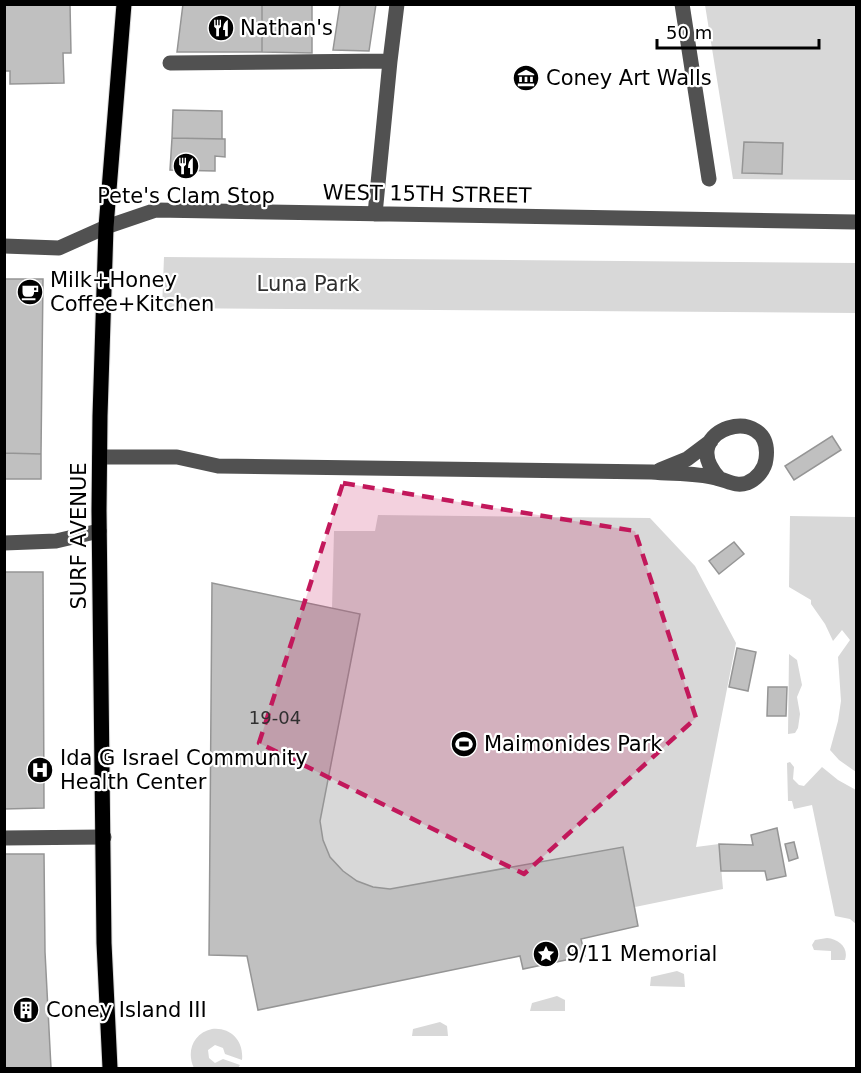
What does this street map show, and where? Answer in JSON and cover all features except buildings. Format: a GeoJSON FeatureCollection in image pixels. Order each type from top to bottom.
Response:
{"type":"FeatureCollection","features":[{"type":"Feature","properties":{"kind":"main road","name":"SURF AVENUE"},"geometry":{"type":"LineString","coordinates":[[110,1068],[104,961],[99,531],[106,227],[124,4]]}},
{"type":"Feature","properties":{"kind":"street"},"geometry":{"type":"LineString","coordinates":[[375,214],[398,4]]}},
{"type":"Feature","properties":{"kind":"street"},"geometry":{"type":"LineString","coordinates":[[682,4],[710,179]]}},
{"type":"Feature","properties":{"kind":"street"},"geometry":{"type":"LineString","coordinates":[[170,63],[390,61]]}},
{"type":"Feature","properties":{"kind":"street","name":"WEST 15TH STREET"},"geometry":{"type":"LineString","coordinates":[[4,246],[58,248],[106,227],[156,210],[856,222]]}},
{"type":"Feature","properties":{"kind":"street"},"geometry":{"type":"LineString","coordinates":[[100,457],[177,458],[218,466],[652,472],[719,478],[737,484],[754,479],[765,464],[765,445],[754,430],[736,424],[717,432],[707,451],[712,471],[719,478]]}},
{"type":"Feature","properties":{"kind":"street"},"geometry":{"type":"LineString","coordinates":[[652,472],[687,459],[711,441]]}},
{"type":"Feature","properties":{"kind":"street"},"geometry":{"type":"LineString","coordinates":[[4,543],[56,541],[99,531]]}},
{"type":"Feature","properties":{"kind":"street"},"geometry":{"type":"LineString","coordinates":[[4,838],[104,837]]}},
{"type":"Feature","properties":{"kind":"highlighted area"},"geometry":{"type":"Polygon","coordinates":[[[343,483],[635,531],[696,718],[524,874],[259,743],[343,483]]]}},
{"type":"Feature","properties":{"kind":"green space"},"geometry":{"type":"Polygon","coordinates":[[[705,5],[856,5],[856,180],[733,179],[705,5]]]}},
{"type":"Feature","properties":{"kind":"green space","name":"Luna Park"},"geometry":{"type":"Polygon","coordinates":[[[164,257],[856,263],[856,313],[162,308],[164,257]]]}},
{"type":"Feature","properties":{"kind":"green space","name":"Maimonides Park"},"geometry":{"type":"Polygon","coordinates":[[[378,515],[650,518],[695,566],[736,643],[696,847],[719,844],[723,889],[635,907],[638,926],[581,939],[585,956],[523,969],[520,956],[258,1010],[247,956],[209,955],[212,583],[332,609],[334,531],[375,531],[378,515]]]}},
{"type":"Feature","properties":{"kind":"green space"},"geometry":{"type":"Polygon","coordinates":[[[790,516],[856,517],[856,772],[839,760],[830,750],[841,701],[838,657],[850,640],[842,630],[833,641],[825,624],[811,604],[811,600],[789,587],[790,516]]]}},
{"type":"Feature","properties":{"kind":"green space"},"geometry":{"type":"Polygon","coordinates":[[[789,654],[797,660],[802,685],[797,697],[800,714],[798,728],[795,733],[788,734],[789,654]]]}},
{"type":"Feature","properties":{"kind":"green space"},"geometry":{"type":"Polygon","coordinates":[[[790,762],[794,767],[793,779],[799,785],[804,786],[822,767],[838,780],[856,790],[856,924],[850,919],[835,916],[812,805],[794,809],[792,801],[788,801],[787,763],[790,762]]]}},
{"type":"Feature","properties":{"kind":"green space"},"geometry":{"type":"Polygon","coordinates":[[[827,938],[842,945],[846,952],[845,960],[831,960],[831,951],[814,950],[812,945],[815,940],[827,938]]]}},
{"type":"Feature","properties":{"kind":"green space"},"geometry":{"type":"Polygon","coordinates":[[[677,971],[684,974],[685,987],[650,986],[651,977],[677,971]]]}},
{"type":"Feature","properties":{"kind":"green space"},"geometry":{"type":"Polygon","coordinates":[[[557,996],[565,1000],[565,1011],[530,1011],[532,1003],[557,996]]]}},
{"type":"Feature","properties":{"kind":"green space"},"geometry":{"type":"Polygon","coordinates":[[[440,1022],[447,1026],[448,1036],[412,1036],[413,1029],[440,1022]]]}},
{"type":"Feature","properties":{"kind":"green space"},"geometry":{"type":"Polygon","coordinates":[[[225,1030],[235,1037],[241,1047],[242,1060],[225,1054],[223,1048],[215,1045],[208,1050],[209,1058],[215,1063],[223,1059],[240,1065],[238,1068],[194,1068],[191,1056],[193,1044],[205,1031],[225,1030]]]}},
{"type":"Feature","properties":{"kind":"place","name":"Nathan's"},"geometry":{"type":"Point","coordinates":[221,28]}},
{"type":"Feature","properties":{"kind":"place","name":"Coney Art Walls"},"geometry":{"type":"Point","coordinates":[526,78]}},
{"type":"Feature","properties":{"kind":"place","name":"Pete's Clam Stop"},"geometry":{"type":"Point","coordinates":[186,166]}},
{"type":"Feature","properties":{"kind":"place","name":"Milk+Honey Coffee+Kitchen"},"geometry":{"type":"Point","coordinates":[30,292]}},
{"type":"Feature","properties":{"kind":"place","name":"Maimonides Park"},"geometry":{"type":"Point","coordinates":[464,744]}},
{"type":"Feature","properties":{"kind":"place","name":"Ida G Israel Community Health Center"},"geometry":{"type":"Point","coordinates":[40,770]}},
{"type":"Feature","properties":{"kind":"place","name":"9/11 Memorial"},"geometry":{"type":"Point","coordinates":[546,954]}},
{"type":"Feature","properties":{"kind":"place","name":"Coney Island III"},"geometry":{"type":"Point","coordinates":[26,1010]}}]}
